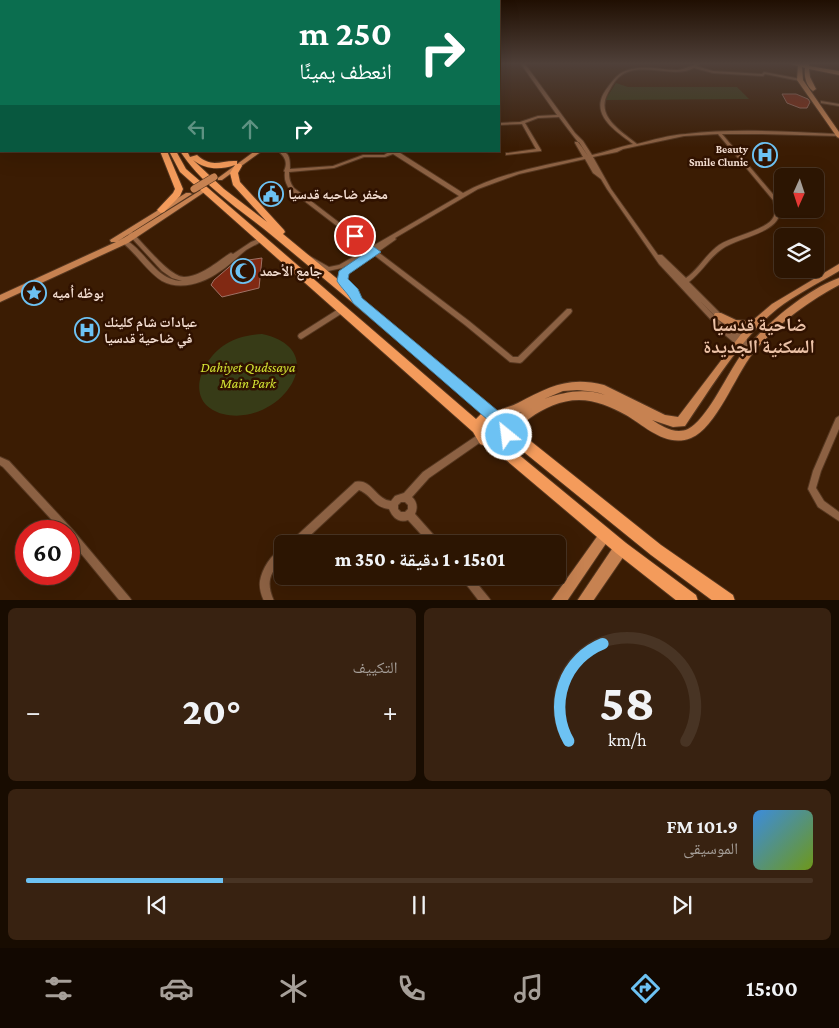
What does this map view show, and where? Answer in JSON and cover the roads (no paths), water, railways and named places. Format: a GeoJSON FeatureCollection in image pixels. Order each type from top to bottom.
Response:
{"type":"FeatureCollection","features":[{"type":"Feature","properties":{"kind":"main road"},"geometry":{"type":"LineString","coordinates":[[811,92],[822,104]]}},
{"type":"Feature","properties":{"kind":"main road"},"geometry":{"type":"LineString","coordinates":[[815,92],[838,132]]}},
{"type":"Feature","properties":{"kind":"main road"},"geometry":{"type":"LineString","coordinates":[[825,131],[838,132]]}},
{"type":"Feature","properties":{"kind":"main road"},"geometry":{"type":"LineString","coordinates":[[131,234],[161,210],[177,194],[179,189],[162,152]]}},
{"type":"Feature","properties":{"kind":"main road"},"geometry":{"type":"LineString","coordinates":[[173,152],[183,170],[485,436],[621,548],[690,600]]}},
{"type":"Feature","properties":{"kind":"main road"},"geometry":{"type":"LineString","coordinates":[[183,152],[185,157],[198,169],[358,300],[494,416],[506,423],[508,429],[656,550],[727,600]]}},
{"type":"Feature","properties":{"kind":"main road"},"geometry":{"type":"LineString","coordinates":[[190,152],[200,164],[223,166],[236,164],[257,152]]}},
{"type":"Feature","properties":{"kind":"main road"},"geometry":{"type":"LineString","coordinates":[[0,299],[131,234],[217,178],[250,152]]}},
{"type":"Feature","properties":{"kind":"main road"},"geometry":{"type":"LineString","coordinates":[[236,164],[234,176],[236,182],[278,228],[286,242]]}},
{"type":"Feature","properties":{"kind":"main road"},"geometry":{"type":"LineString","coordinates":[[161,210],[198,191]]}},
{"type":"Feature","properties":{"kind":"main road"},"geometry":{"type":"LineString","coordinates":[[0,293],[122,239]]}},
{"type":"Feature","properties":{"kind":"main road"},"geometry":{"type":"LineString","coordinates":[[485,436],[483,419],[514,410],[545,392],[560,387],[577,385],[595,387],[612,392],[662,420],[676,424],[684,419],[756,323],[775,306],[839,268]]}},
{"type":"Feature","properties":{"kind":"main road"},"geometry":{"type":"LineString","coordinates":[[485,436],[504,439],[508,429],[522,418],[551,400],[565,396],[596,396],[627,408],[663,432],[680,436],[692,433],[699,426],[752,349],[789,314],[809,299],[839,281]]}},
{"type":"Feature","properties":{"kind":"main road"},"geometry":{"type":"LineString","coordinates":[[718,315],[729,322],[741,325],[756,323]]}},
{"type":"Feature","properties":{"kind":"main road"},"geometry":{"type":"LineString","coordinates":[[514,410],[522,418]]}},
{"type":"Feature","properties":{"kind":"main road"},"geometry":{"type":"LineString","coordinates":[[676,424],[680,436]]}},
{"type":"Feature","properties":{"kind":"main road"},"geometry":{"type":"LineString","coordinates":[[558,600],[605,535]]}},
{"type":"Feature","properties":{"kind":"main road"},"geometry":{"type":"LineString","coordinates":[[584,600],[621,548]]}},
{"type":"Feature","properties":{"kind":"street"},"geometry":{"type":"LineString","coordinates":[[543,92],[574,134],[588,156],[595,172],[602,178],[661,263],[718,315],[741,341]]}},
{"type":"Feature","properties":{"kind":"street"},"geometry":{"type":"LineString","coordinates":[[607,92],[602,99],[601,109],[608,120],[636,144]]}},
{"type":"Feature","properties":{"kind":"street"},"geometry":{"type":"LineString","coordinates":[[822,104],[839,105]]}},
{"type":"Feature","properties":{"kind":"street"},"geometry":{"type":"LineString","coordinates":[[500,124],[560,116]]}},
{"type":"Feature","properties":{"kind":"street"},"geometry":{"type":"LineString","coordinates":[[508,154],[539,150],[523,122]]}},
{"type":"Feature","properties":{"kind":"street"},"geometry":{"type":"LineString","coordinates":[[797,133],[825,131]]}},
{"type":"Feature","properties":{"kind":"street"},"geometry":{"type":"LineString","coordinates":[[302,255],[308,256],[328,269],[343,269],[462,195],[498,179],[636,144],[683,136],[719,133],[838,132]]}},
{"type":"Feature","properties":{"kind":"street"},"geometry":{"type":"LineString","coordinates":[[683,283],[719,248],[769,224],[777,216],[778,211],[775,200],[719,133]]}},
{"type":"Feature","properties":{"kind":"street"},"geometry":{"type":"LineString","coordinates":[[281,152],[288,159],[286,180],[292,189],[514,361],[520,360],[569,311]]}},
{"type":"Feature","properties":{"kind":"street"},"geometry":{"type":"LineString","coordinates":[[286,171],[334,167],[363,156],[385,156],[395,152],[462,195]]}},
{"type":"Feature","properties":{"kind":"street"},"geometry":{"type":"LineString","coordinates":[[122,239],[165,272],[177,278],[185,279],[202,276],[214,269],[245,244],[255,232]]}},
{"type":"Feature","properties":{"kind":"street"},"geometry":{"type":"LineString","coordinates":[[131,234],[165,280],[183,284],[194,283],[212,276],[249,246],[263,239]]}},
{"type":"Feature","properties":{"kind":"street"},"geometry":{"type":"LineString","coordinates":[[343,269],[342,281],[354,292],[358,300]]}},
{"type":"Feature","properties":{"kind":"street"},"geometry":{"type":"LineString","coordinates":[[683,283],[741,341],[752,349]]}},
{"type":"Feature","properties":{"kind":"street"},"geometry":{"type":"LineString","coordinates":[[301,336],[342,310]]}},
{"type":"Feature","properties":{"kind":"street"},"geometry":{"type":"LineString","coordinates":[[839,420],[817,472],[812,489],[821,504],[839,517]]}},
{"type":"Feature","properties":{"kind":"street"},"geometry":{"type":"LineString","coordinates":[[409,514],[399,516],[395,512],[393,505],[396,499],[406,497],[426,475],[485,436]]}},
{"type":"Feature","properties":{"kind":"street"},"geometry":{"type":"LineString","coordinates":[[0,462],[6,464],[57,520]]}},
{"type":"Feature","properties":{"kind":"street"},"geometry":{"type":"LineString","coordinates":[[304,535],[358,485],[364,486],[381,504],[393,505]]}},
{"type":"Feature","properties":{"kind":"street"},"geometry":{"type":"LineString","coordinates":[[406,497],[411,502],[409,514]]}},
{"type":"Feature","properties":{"kind":"street"},"geometry":{"type":"LineString","coordinates":[[409,514],[428,535]]}},
{"type":"Feature","properties":{"kind":"street"},"geometry":{"type":"LineString","coordinates":[[80,546],[127,600]]}},
{"type":"Feature","properties":{"kind":"street"},"geometry":{"type":"LineString","coordinates":[[269,600],[263,586],[265,577],[274,563]]}},
{"type":"Feature","properties":{"kind":"street"},"geometry":{"type":"LineString","coordinates":[[473,585],[486,600]]}},
{"type":"Feature","properties":{"kind":"place","name":"Beauty Smile Clunic"},"geometry":{"type":"Point","coordinates":[765,155]}},
{"type":"Feature","properties":{"kind":"place","name":"مخفر ضاحيه قدسيا"},"geometry":{"type":"Point","coordinates":[271,194]}},
{"type":"Feature","properties":{"kind":"place","name":"جامع الأحمد"},"geometry":{"type":"Point","coordinates":[243,271]}},
{"type":"Feature","properties":{"kind":"place","name":"بوظه اُميه"},"geometry":{"type":"Point","coordinates":[34,293]}},
{"type":"Feature","properties":{"kind":"place","name":"عيادات شام كلينك في ضاحية قدسيا"},"geometry":{"type":"Point","coordinates":[87,330]}},
{"type":"Feature","properties":{"kind":"district","name":"ضاحية قدسيا السكنية الجديدة"},"geometry":{"type":"Point","coordinates":[759,335]}},
{"type":"Feature","properties":{"kind":"park label","name":"Dahiyet Qudssaya Main Park"},"geometry":{"type":"Point","coordinates":[248,376]}}]}
